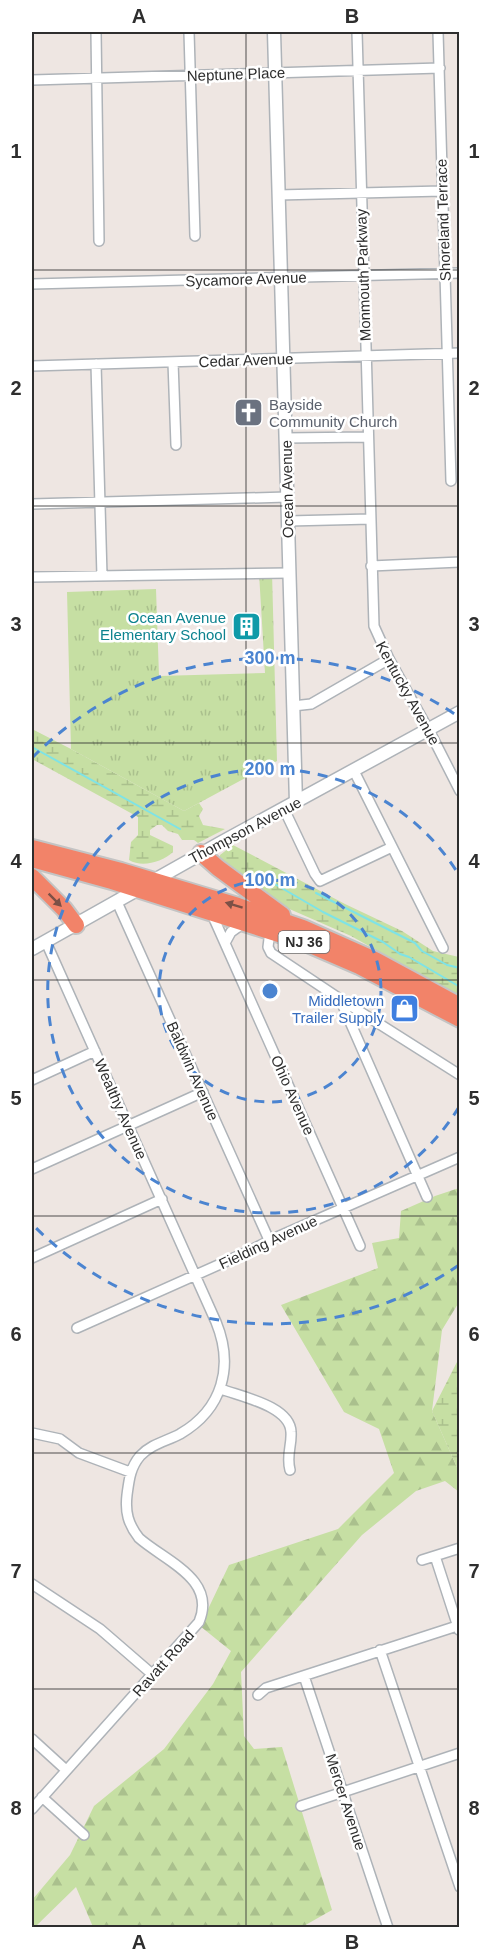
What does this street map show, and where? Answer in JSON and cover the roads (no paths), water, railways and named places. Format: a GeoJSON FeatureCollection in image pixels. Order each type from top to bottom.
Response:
{"type":"FeatureCollection","features":[{"type":"Feature","properties":{"kind":"highway","name":"NJ 36"},"geometry":{"type":"LineString","coordinates":[[32,848],[154,881],[303,928],[375,960],[459,1006]]}},
{"type":"Feature","properties":{"kind":"highway"},"geometry":{"type":"LineString","coordinates":[[201,853],[264,902],[303,928]]}},
{"type":"Feature","properties":{"kind":"highway","name":"NJ 36"},"geometry":{"type":"LineString","coordinates":[[32,859],[211,911],[324,950],[459,1019]]}},
{"type":"Feature","properties":{"kind":"highway"},"geometry":{"type":"LineString","coordinates":[[32,877],[64,909],[76,925]]}},
{"type":"Feature","properties":{"kind":"street"},"geometry":{"type":"LineString","coordinates":[[96,32],[99,241]]}},
{"type":"Feature","properties":{"kind":"street"},"geometry":{"type":"LineString","coordinates":[[189,32],[195,236]]}},
{"type":"Feature","properties":{"kind":"street","name":"Ocean Avenue"},"geometry":{"type":"LineString","coordinates":[[274,32],[296,803]]}},
{"type":"Feature","properties":{"kind":"street","name":"Monmouth Parkway"},"geometry":{"type":"LineString","coordinates":[[357,32],[370,519]]}},
{"type":"Feature","properties":{"kind":"street","name":"Shoreland Terrace"},"geometry":{"type":"LineString","coordinates":[[438,32],[451,481]]}},
{"type":"Feature","properties":{"kind":"street","name":"Neptune Place"},"geometry":{"type":"LineString","coordinates":[[32,80],[440,68]]}},
{"type":"Feature","properties":{"kind":"street"},"geometry":{"type":"LineString","coordinates":[[278,195],[442,191]]}},
{"type":"Feature","properties":{"kind":"street","name":"Sycamore Avenue"},"geometry":{"type":"LineString","coordinates":[[32,284],[459,273]]}},
{"type":"Feature","properties":{"kind":"street","name":"Cedar Avenue"},"geometry":{"type":"LineString","coordinates":[[32,366],[459,353]]}},
{"type":"Feature","properties":{"kind":"street"},"geometry":{"type":"LineString","coordinates":[[173,362],[176,445]]}},
{"type":"Feature","properties":{"kind":"street"},"geometry":{"type":"LineString","coordinates":[[96,364],[102,576]]}},
{"type":"Feature","properties":{"kind":"street"},"geometry":{"type":"LineString","coordinates":[[286,438],[368,437]]}},
{"type":"Feature","properties":{"kind":"street"},"geometry":{"type":"LineString","coordinates":[[32,504],[287,497]]}},
{"type":"Feature","properties":{"kind":"street"},"geometry":{"type":"LineString","coordinates":[[288,521],[370,519]]}},
{"type":"Feature","properties":{"kind":"street","name":"Kentucky Avenue"},"geometry":{"type":"LineString","coordinates":[[370,519],[374,626],[459,791]]}},
{"type":"Feature","properties":{"kind":"street"},"geometry":{"type":"LineString","coordinates":[[371,566],[459,562]]}},
{"type":"Feature","properties":{"kind":"street"},"geometry":{"type":"LineString","coordinates":[[32,577],[289,573]]}},
{"type":"Feature","properties":{"kind":"street"},"geometry":{"type":"LineString","coordinates":[[293,706],[304,706],[320,699],[389,659]]}},
{"type":"Feature","properties":{"kind":"street","name":"Thompson Avenue"},"geometry":{"type":"LineString","coordinates":[[32,950],[201,853],[459,712]]}},
{"type":"Feature","properties":{"kind":"street"},"geometry":{"type":"LineString","coordinates":[[354,771],[443,948]]}},
{"type":"Feature","properties":{"kind":"street"},"geometry":{"type":"LineString","coordinates":[[284,809],[320,881],[392,847]]}},
{"type":"Feature","properties":{"kind":"street","name":"Baldwin Avenue"},"geometry":{"type":"LineString","coordinates":[[117,902],[269,1240]]}},
{"type":"Feature","properties":{"kind":"street","name":"Ohio Avenue"},"geometry":{"type":"LineString","coordinates":[[211,911],[360,1246]]}},
{"type":"Feature","properties":{"kind":"street"},"geometry":{"type":"LineString","coordinates":[[225,943],[231,932],[245,922]]}},
{"type":"Feature","properties":{"kind":"street"},"geometry":{"type":"LineString","coordinates":[[270,931],[268,947],[271,953],[459,1075]]}},
{"type":"Feature","properties":{"kind":"street","name":"Wealthy Avenue"},"geometry":{"type":"LineString","coordinates":[[46,942],[196,1275]]}},
{"type":"Feature","properties":{"kind":"street"},"geometry":{"type":"LineString","coordinates":[[340,999],[427,1197]]}},
{"type":"Feature","properties":{"kind":"street"},"geometry":{"type":"LineString","coordinates":[[32,1080],[95,1051]]}},
{"type":"Feature","properties":{"kind":"street"},"geometry":{"type":"LineString","coordinates":[[32,1169],[203,1092]]}},
{"type":"Feature","properties":{"kind":"street","name":"Fielding Avenue"},"geometry":{"type":"LineString","coordinates":[[76,1328],[459,1157]]}},
{"type":"Feature","properties":{"kind":"street"},"geometry":{"type":"LineString","coordinates":[[32,1258],[162,1199]]}},
{"type":"Feature","properties":{"kind":"street"},"geometry":{"type":"LineString","coordinates":[[32,1433],[60,1439],[80,1453],[130,1472],[148,1449],[181,1433],[200,1420],[221,1389],[225,1359],[223,1339],[196,1275]]}},
{"type":"Feature","properties":{"kind":"street"},"geometry":{"type":"LineString","coordinates":[[221,1389],[282,1414],[287,1420],[291,1433],[288,1454],[290,1470]]}},
{"type":"Feature","properties":{"kind":"street","name":"Ravatt Road"},"geometry":{"type":"LineString","coordinates":[[32,1809],[199,1622],[203,1614],[203,1598],[194,1580],[132,1530],[126,1508],[130,1472]]}},
{"type":"Feature","properties":{"kind":"street"},"geometry":{"type":"LineString","coordinates":[[422,1560],[459,1548]]}},
{"type":"Feature","properties":{"kind":"street"},"geometry":{"type":"LineString","coordinates":[[258,1695],[266,1688],[380,1650],[458,1629],[435,1556]]}},
{"type":"Feature","properties":{"kind":"street"},"geometry":{"type":"LineString","coordinates":[[32,1584],[111,1637],[152,1674]]}},
{"type":"Feature","properties":{"kind":"street"},"geometry":{"type":"LineString","coordinates":[[380,1650],[459,1887]]}},
{"type":"Feature","properties":{"kind":"street","name":"Mercer Avenue"},"geometry":{"type":"LineString","coordinates":[[303,1676],[388,1928]]}},
{"type":"Feature","properties":{"kind":"street"},"geometry":{"type":"LineString","coordinates":[[32,1739],[66,1770]]}},
{"type":"Feature","properties":{"kind":"street"},"geometry":{"type":"LineString","coordinates":[[301,1806],[459,1753]]}},
{"type":"Feature","properties":{"kind":"street"},"geometry":{"type":"LineString","coordinates":[[42,1797],[84,1835]]}},
{"type":"Feature","properties":{"kind":"waterway"},"geometry":{"type":"LineString","coordinates":[[32,747],[180,829]]}},
{"type":"Feature","properties":{"kind":"waterway"},"geometry":{"type":"LineString","coordinates":[[262,885],[267,882],[273,883],[323,912],[383,942],[460,987]]}},
{"type":"Feature","properties":{"kind":"waterway"},"geometry":{"type":"LineString","coordinates":[[316,893],[415,943],[422,951],[447,965],[460,968]]}},
{"type":"Feature","properties":{"kind":"place","name":"Bayside Community Church"},"geometry":{"type":"Point","coordinates":[248,413]}},
{"type":"Feature","properties":{"kind":"place","name":"Ocean Avenue Elementary School"},"geometry":{"type":"Point","coordinates":[247,626]}},
{"type":"Feature","properties":{"kind":"place","name":"Middletown Trailer Supply"},"geometry":{"type":"Point","coordinates":[405,1009]}}]}
